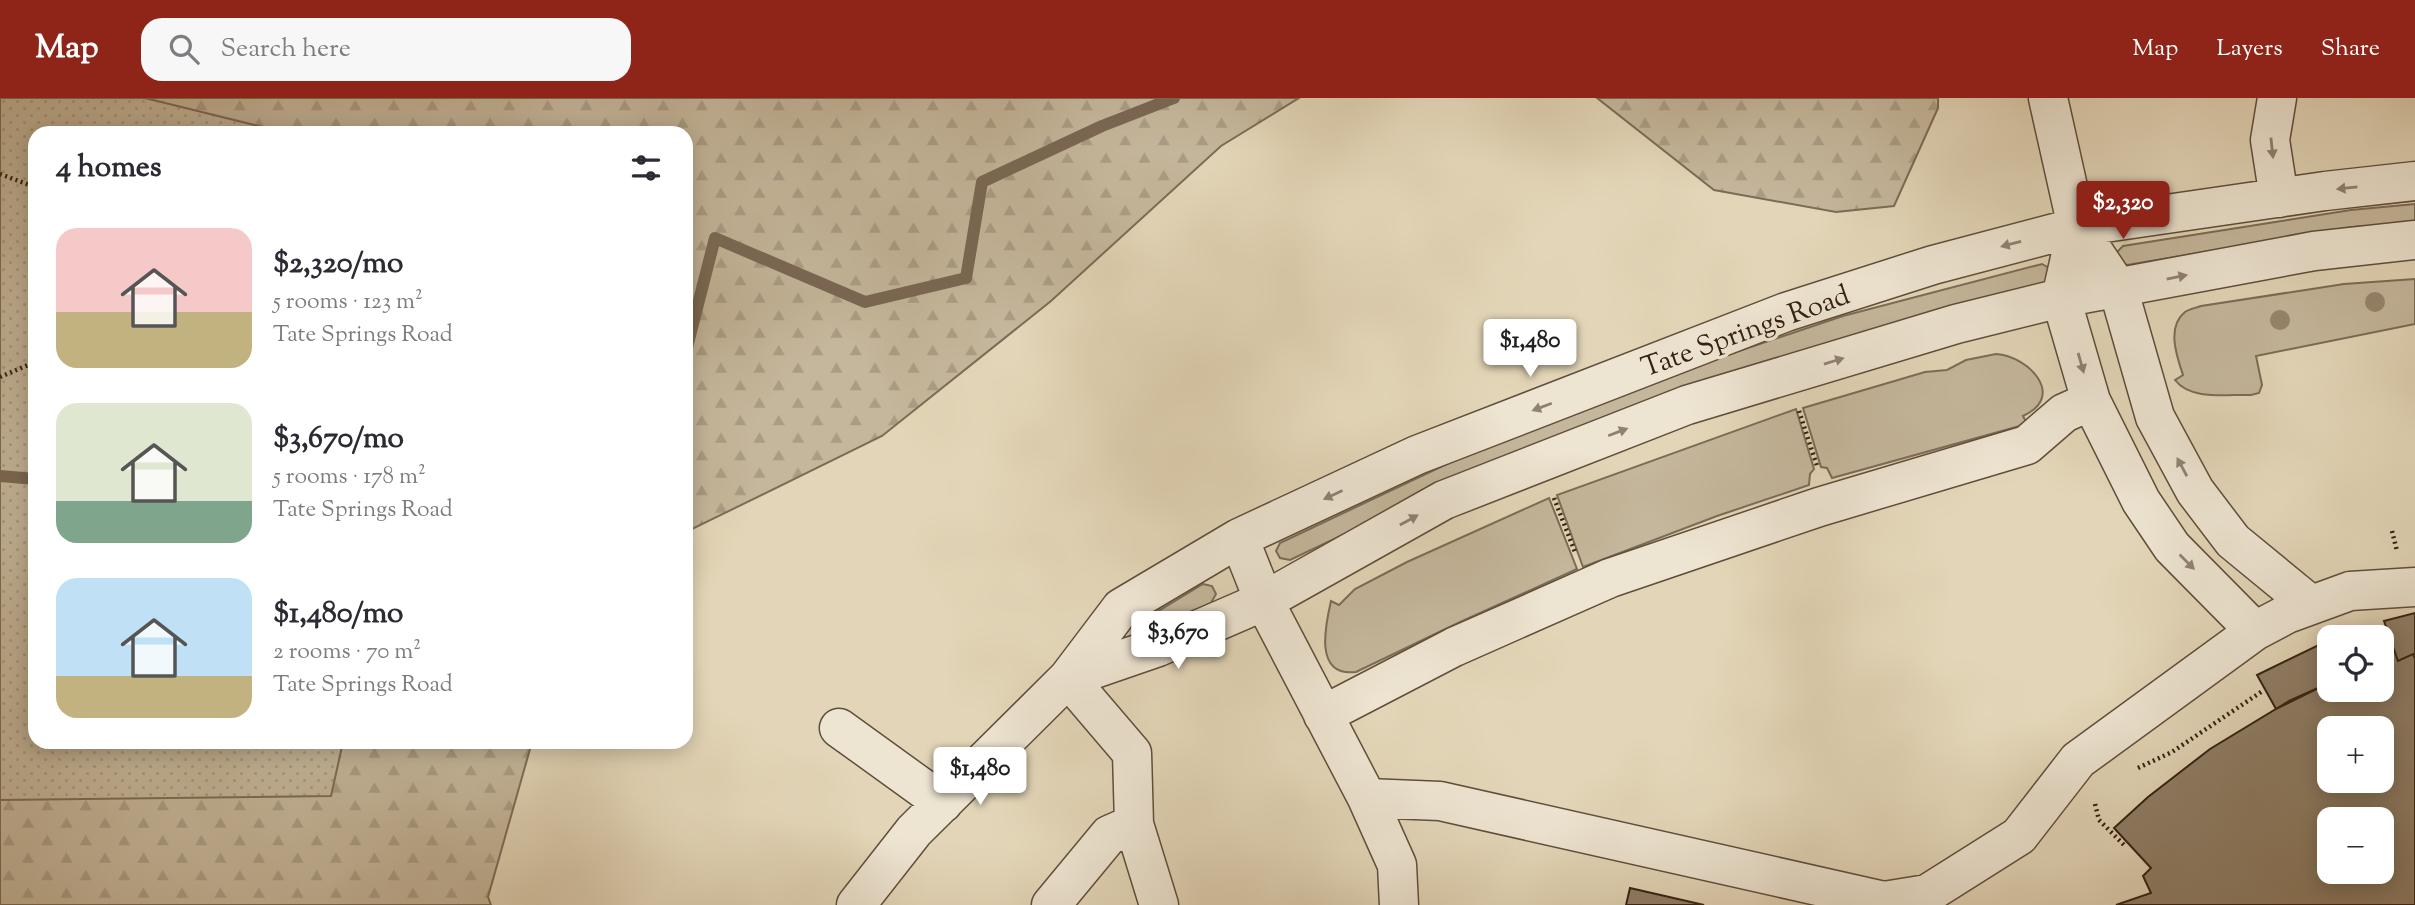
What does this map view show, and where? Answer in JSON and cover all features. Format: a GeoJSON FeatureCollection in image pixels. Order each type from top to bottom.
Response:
{"type":"FeatureCollection","features":[{"type":"Feature","properties":{"kind":"street"},"geometry":{"type":"LineString","coordinates":[[2048,98],[2077,227],[2118,288],[2155,417],[2195,491],[2233,541],[2311,605]]}},
{"type":"Feature","properties":{"kind":"street"},"geometry":{"type":"LineString","coordinates":[[2277,98],[2270,140],[2279,198]]}},
{"type":"Feature","properties":{"kind":"street","name":"Tate Springs Road"},"geometry":{"type":"LineString","coordinates":[[856,905],[914,831],[1068,678],[1121,608],[1239,538],[1417,455],[1786,312],[1933,265],[2077,227],[2415,181]]}},
{"type":"Feature","properties":{"kind":"street"},"geometry":{"type":"LineString","coordinates":[[2077,227],[2061,298],[2091,401],[2141,500],[2172,548],[2255,631]]}},
{"type":"Feature","properties":{"kind":"street","name":"Tate Springs Road"},"geometry":{"type":"LineString","coordinates":[[1068,678],[1158,647],[1264,601],[1444,500],[1688,405],[1956,324],[2061,298],[2314,251],[2415,240]]}},
{"type":"Feature","properties":{"kind":"street"},"geometry":{"type":"LineString","coordinates":[[1323,715],[1454,647],[1588,587],[1809,511],[2027,445],[2064,413],[2091,401]]}},
{"type":"Feature","properties":{"kind":"street"},"geometry":{"type":"LineString","coordinates":[[1239,538],[1264,601],[1367,798],[1397,865],[1399,905]]}},
{"type":"Feature","properties":{"kind":"street"},"geometry":{"type":"LineString","coordinates":[[1367,798],[1440,801],[1884,901],[1927,894],[2019,836],[2078,760],[2255,631],[2287,614],[2350,591],[2415,587]]}},
{"type":"Feature","properties":{"kind":"street"},"geometry":{"type":"LineString","coordinates":[[1068,678],[1132,753],[1134,824],[1159,905]]}},
{"type":"Feature","properties":{"kind":"street"},"geometry":{"type":"LineString","coordinates":[[839,728],[943,803]]}},
{"type":"Feature","properties":{"kind":"street"},"geometry":{"type":"LineString","coordinates":[[1051,905],[1109,835],[1134,824]]}},
{"type":"Feature","properties":{"kind":"path"},"geometry":{"type":"LineString","coordinates":[[0,174],[28,184]]}},
{"type":"Feature","properties":{"kind":"path"},"geometry":{"type":"LineString","coordinates":[[0,377],[28,365]]}},
{"type":"Feature","properties":{"kind":"path"},"geometry":{"type":"LineString","coordinates":[[1797,404],[1817,468]]}},
{"type":"Feature","properties":{"kind":"path"},"geometry":{"type":"LineString","coordinates":[[1551,491],[1588,587]]}},
{"type":"Feature","properties":{"kind":"path"},"geometry":{"type":"LineString","coordinates":[[2134,769],[2172,752],[2264,690]]}},
{"type":"Feature","properties":{"kind":"path"},"geometry":{"type":"LineString","coordinates":[[2097,795],[2095,805],[2099,820],[2124,845]]}},
{"type":"Feature","properties":{"kind":"green space"},"geometry":{"type":"Polygon","coordinates":[[[0,98],[1299,98],[1221,146],[1051,301],[882,436],[693,529],[693,126],[28,126],[28,749],[530,749],[488,897],[491,905],[0,905],[0,98]]]}},
{"type":"Feature","properties":{"kind":"green space"},"geometry":{"type":"Polygon","coordinates":[[[0,98],[145,98],[259,126],[28,126],[28,749],[341,749],[331,796],[0,800],[0,98]]]}},
{"type":"Feature","properties":{"kind":"green space"},"geometry":{"type":"Polygon","coordinates":[[[1597,98],[1938,98],[1938,108],[1894,206],[1836,212],[1714,190],[1597,98]]]}},
{"type":"Feature","properties":{"kind":"green space"},"geometry":{"type":"Polygon","coordinates":[[[2415,204],[2415,223],[2352,227],[2127,265],[2119,262],[2117,252],[2123,246],[2351,210],[2415,204]]]}},
{"type":"Feature","properties":{"kind":"green space"},"geometry":{"type":"Polygon","coordinates":[[[2042,264],[2051,269],[2047,282],[1475,472],[1290,560],[1280,558],[1276,551],[1280,543],[1466,455],[1647,382],[1843,316],[2042,264]]]}},
{"type":"Feature","properties":{"kind":"green space"},"geometry":{"type":"Polygon","coordinates":[[[2415,279],[2415,324],[2256,356],[2262,385],[2259,393],[2200,394],[2182,387],[2175,380],[2183,375],[2174,334],[2179,318],[2188,310],[2344,284],[2415,279]]]}},
{"type":"Feature","properties":{"kind":"green space"},"geometry":{"type":"Polygon","coordinates":[[[1996,354],[2020,362],[2038,378],[2042,398],[2036,408],[2023,416],[2027,424],[1832,478],[1827,468],[1821,467],[1803,408],[1925,372],[1947,370],[1966,360],[1996,354]]]}},
{"type":"Feature","properties":{"kind":"green space"},"geometry":{"type":"Polygon","coordinates":[[[1796,409],[1814,469],[1810,474],[1809,485],[1717,516],[1583,567],[1557,495],[1796,409]]]}},
{"type":"Feature","properties":{"kind":"green space"},"geometry":{"type":"Polygon","coordinates":[[[1549,498],[1577,569],[1356,672],[1334,667],[1328,659],[1325,636],[1331,601],[1339,605],[1355,589],[1407,562],[1549,498]]]}},
{"type":"Feature","properties":{"kind":"green space"},"geometry":{"type":"Polygon","coordinates":[[[1203,584],[1212,586],[1216,594],[1211,603],[1156,633],[1148,632],[1144,625],[1147,618],[1203,584]]]}},
{"type":"Feature","properties":{"kind":"building"},"geometry":{"type":"Polygon","coordinates":[[[2415,613],[2415,659],[2413,654],[2398,661],[2394,650],[2394,625],[2385,625],[2384,621],[2415,613]]]}},
{"type":"Feature","properties":{"kind":"building"},"geometry":{"type":"Polygon","coordinates":[[[2317,646],[2317,689],[2276,709],[2257,675],[2317,646]]]}},
{"type":"Feature","properties":{"kind":"building"},"geometry":{"type":"Polygon","coordinates":[[[2394,650],[2398,661],[2413,654],[2415,905],[2116,905],[2151,893],[2143,876],[2151,868],[2114,828],[2148,797],[2210,749],[2289,701],[2317,688],[2317,702],[2394,702],[2394,650]]]}},
{"type":"Feature","properties":{"kind":"building"},"geometry":{"type":"Polygon","coordinates":[[[1630,888],[1704,905],[1626,905],[1630,888]]]}},
{"type":"Feature","properties":{"kind":"waterway"},"geometry":{"type":"LineString","coordinates":[[693,324],[715,238],[865,302],[966,278],[982,182],[1102,126],[1174,98]]}},
{"type":"Feature","properties":{"kind":"waterway"},"geometry":{"type":"LineString","coordinates":[[0,476],[28,478]]}}]}
